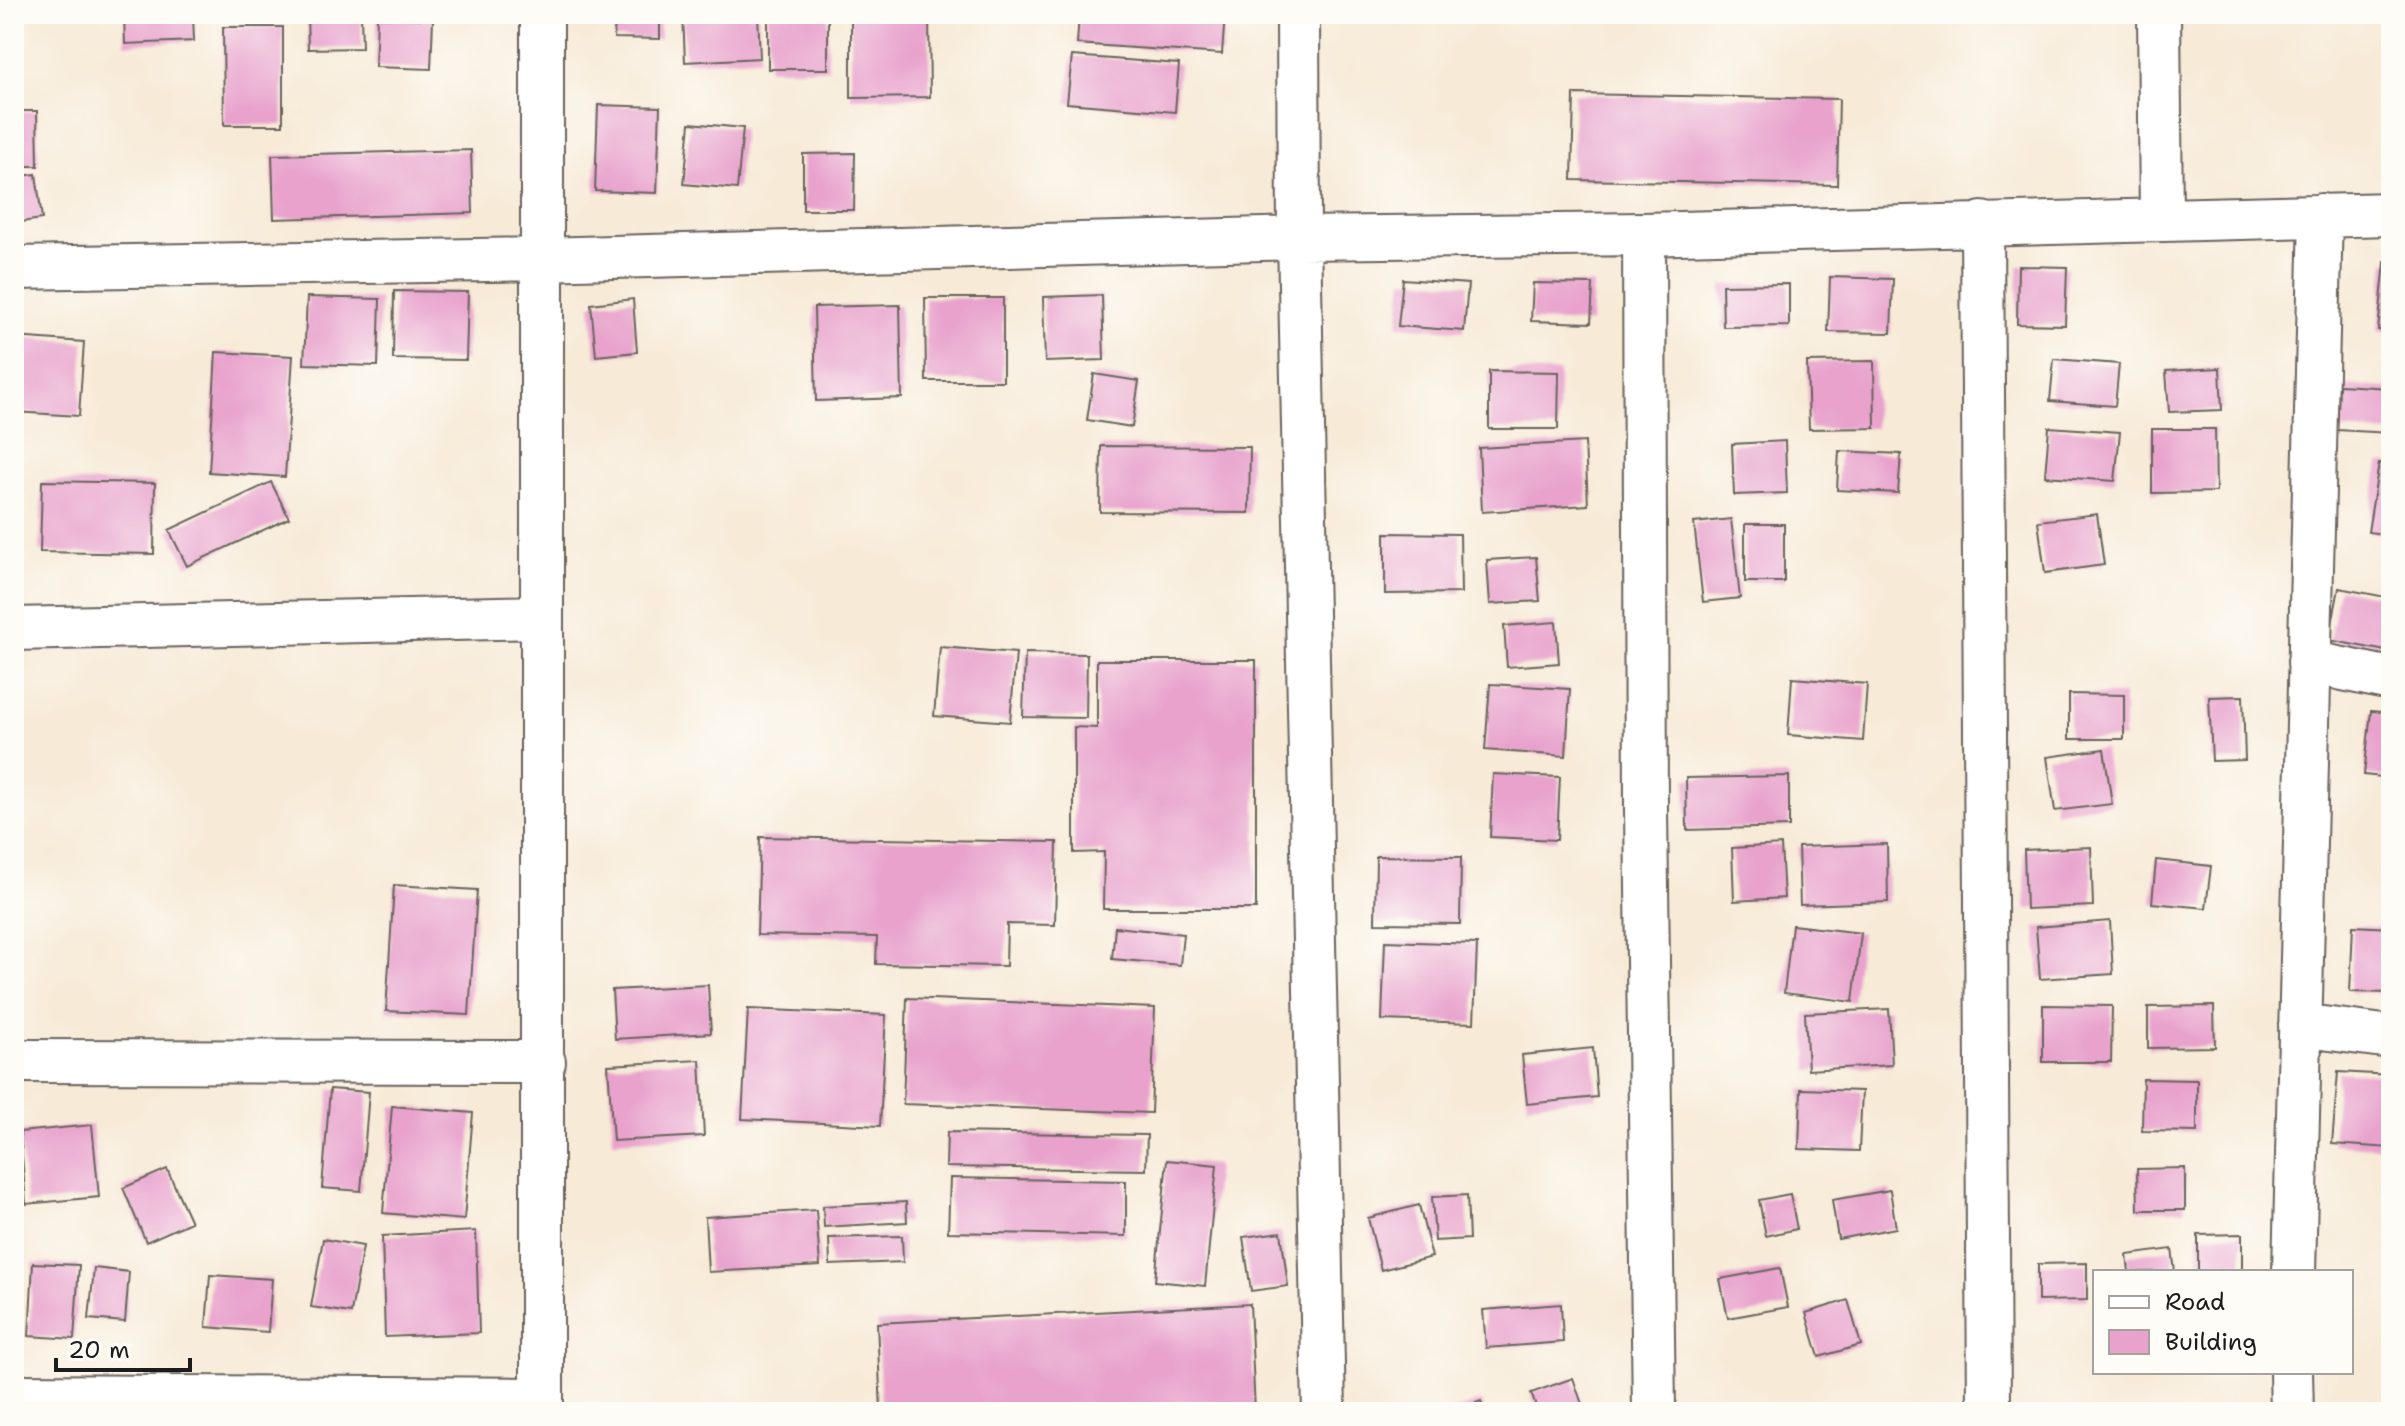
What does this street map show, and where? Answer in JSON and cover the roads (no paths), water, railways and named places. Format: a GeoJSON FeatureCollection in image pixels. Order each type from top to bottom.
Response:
{"type":"FeatureCollection","features":[{"type":"Feature","properties":{"kind":"street"},"geometry":{"type":"LineString","coordinates":[[14,1396],[542,1405],[542,14]]}},
{"type":"Feature","properties":{"kind":"street"},"geometry":{"type":"LineString","coordinates":[[1298,14],[1299,238],[1324,1412]]}},
{"type":"Feature","properties":{"kind":"street"},"geometry":{"type":"LineString","coordinates":[[2159,14],[2161,218]]}},
{"type":"Feature","properties":{"kind":"street"},"geometry":{"type":"LineString","coordinates":[[14,268],[541,259],[1299,238],[1644,234],[2391,214]]}},
{"type":"Feature","properties":{"kind":"street"},"geometry":{"type":"LineString","coordinates":[[2294,1270],[2321,215]]}},
{"type":"Feature","properties":{"kind":"street"},"geometry":{"type":"LineString","coordinates":[[1982,223],[1989,1412]]}},
{"type":"Feature","properties":{"kind":"street"},"geometry":{"type":"LineString","coordinates":[[1644,234],[1646,811],[1654,1412]]}},
{"type":"Feature","properties":{"kind":"street"},"geometry":{"type":"LineString","coordinates":[[14,629],[542,617]]}},
{"type":"Feature","properties":{"kind":"street"},"geometry":{"type":"LineString","coordinates":[[2309,662],[2391,679]]}},
{"type":"Feature","properties":{"kind":"street"},"geometry":{"type":"LineString","coordinates":[[2300,1025],[2391,1037]]}},
{"type":"Feature","properties":{"kind":"street"},"geometry":{"type":"LineString","coordinates":[[14,1061],[544,1062]]}},
{"type":"Feature","properties":{"kind":"street"},"geometry":{"type":"LineString","coordinates":[[2291,1374],[2292,1412]]}}]}
